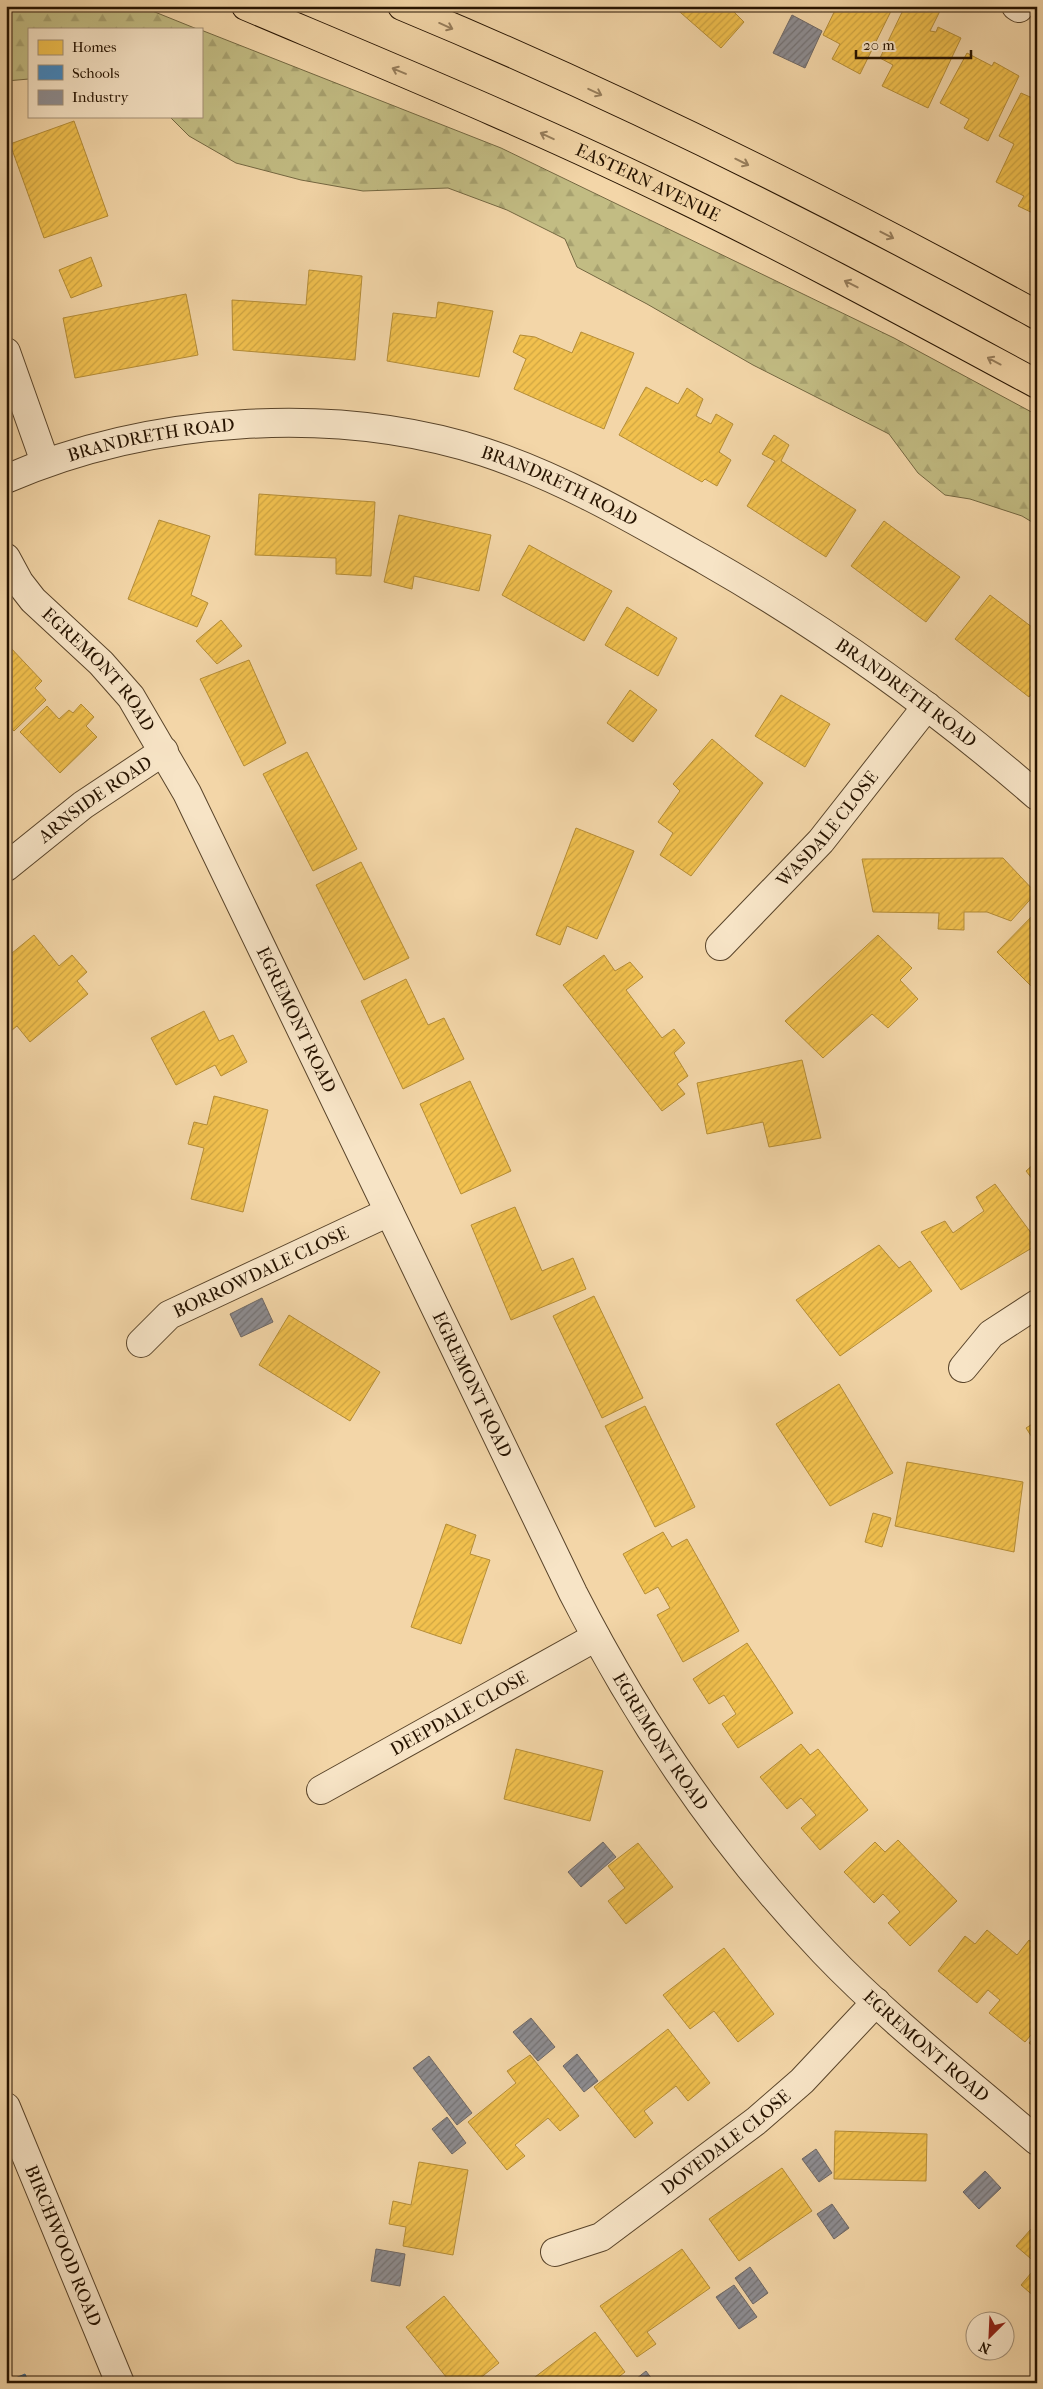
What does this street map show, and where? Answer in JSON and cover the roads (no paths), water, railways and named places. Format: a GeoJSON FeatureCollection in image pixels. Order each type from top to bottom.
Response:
{"type":"FeatureCollection","features":[{"type":"Feature","properties":{"kind":"highway","name":"EASTERN AVENUE"},"geometry":{"type":"LineString","coordinates":[[246,6],[476,104],[677,196],[856,286],[1037,384]]}},
{"type":"Feature","properties":{"kind":"highway"},"geometry":{"type":"LineString","coordinates":[[402,6],[546,69],[848,214],[1037,315]]}},
{"type":"Feature","properties":{"kind":"street"},"geometry":{"type":"LineString","coordinates":[[6,352],[45,462]]}},
{"type":"Feature","properties":{"kind":"street","name":"BRANDRETH ROAD"},"geometry":{"type":"LineString","coordinates":[[6,479],[45,462],[115,442],[160,433],[258,424],[340,426],[385,431],[438,440],[482,452],[559,481],[613,508],[806,620],[927,706],[1037,796]]}},
{"type":"Feature","properties":{"kind":"street","name":"EGREMONT ROAD"},"geometry":{"type":"LineString","coordinates":[[6,558],[19,582],[33,600],[118,680],[146,720],[164,751],[187,793],[596,1637],[652,1732],[746,1863],[820,1947],[876,2002],[1037,2141]]}},
{"type":"Feature","properties":{"kind":"street","name":"WASDALE CLOSE"},"geometry":{"type":"LineString","coordinates":[[720,946],[821,841],[927,706]]}},
{"type":"Feature","properties":{"kind":"street","name":"ARNSIDE ROAD"},"geometry":{"type":"LineString","coordinates":[[6,867],[83,805],[164,751]]}},
{"type":"Feature","properties":{"kind":"street","name":"BORROWDALE CLOSE"},"geometry":{"type":"LineString","coordinates":[[141,1343],[169,1315],[389,1212]]}},
{"type":"Feature","properties":{"kind":"street"},"geometry":{"type":"LineString","coordinates":[[963,1368],[991,1334],[1037,1304]]}},
{"type":"Feature","properties":{"kind":"street","name":"DEEPDALE CLOSE"},"geometry":{"type":"LineString","coordinates":[[321,1790],[596,1637]]}},
{"type":"Feature","properties":{"kind":"street","name":"DOVEDALE CLOSE"},"geometry":{"type":"LineString","coordinates":[[555,2252],[601,2237],[756,2121],[802,2081],[876,2002]]}},
{"type":"Feature","properties":{"kind":"street","name":"BIRCHWOOD ROAD"},"geometry":{"type":"LineString","coordinates":[[6,2108],[120,2383]]}}]}
